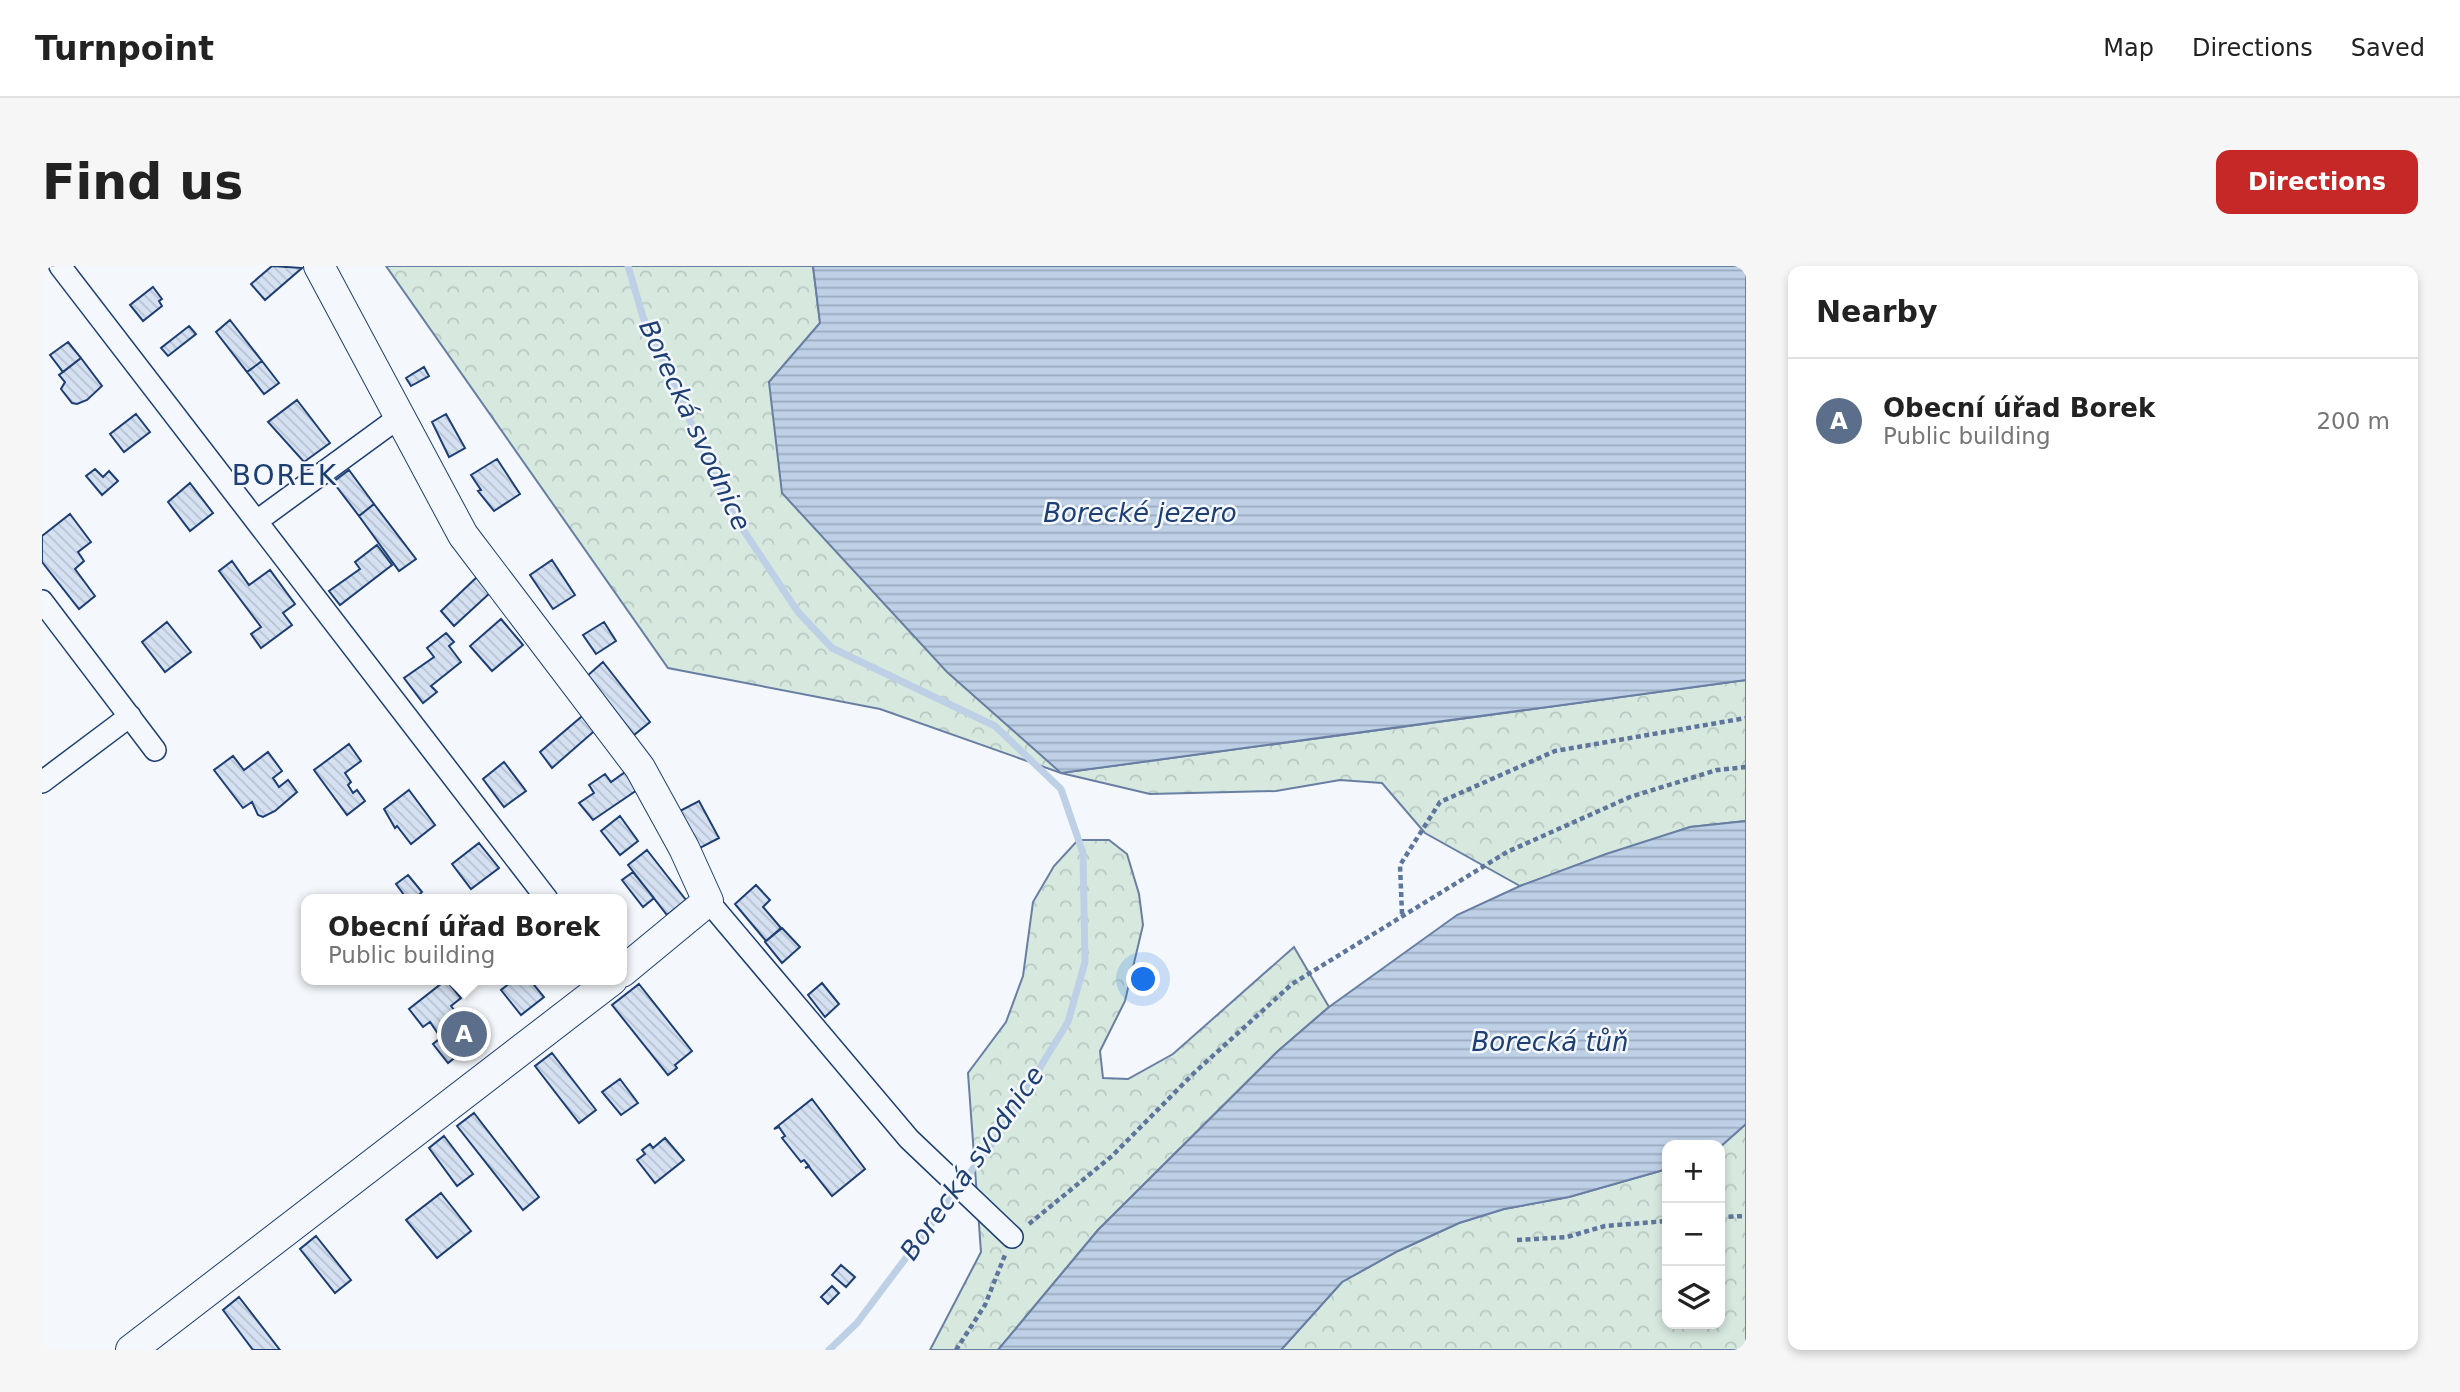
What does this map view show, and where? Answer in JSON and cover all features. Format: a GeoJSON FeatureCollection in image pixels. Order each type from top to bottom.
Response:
{"type":"FeatureCollection","features":[{"type":"Feature","properties":{"kind":"street"},"geometry":{"type":"LineString","coordinates":[[60,266],[543,894]]}},
{"type":"Feature","properties":{"kind":"street"},"geometry":{"type":"LineString","coordinates":[[319,266],[463,535],[640,768],[684,848],[708,901],[909,1139],[1012,1237]]}},
{"type":"Feature","properties":{"kind":"street"},"geometry":{"type":"LineString","coordinates":[[257,521],[398,418]]}},
{"type":"Feature","properties":{"kind":"street"},"geometry":{"type":"LineString","coordinates":[[42,601],[155,750]]}},
{"type":"Feature","properties":{"kind":"street"},"geometry":{"type":"LineString","coordinates":[[42,782],[130,716]]}},
{"type":"Feature","properties":{"kind":"street"},"geometry":{"type":"LineString","coordinates":[[627,967],[708,901]]}},
{"type":"Feature","properties":{"kind":"street"},"geometry":{"type":"LineString","coordinates":[[131,1350],[604,985]]}},
{"type":"Feature","properties":{"kind":"path"},"geometry":{"type":"LineString","coordinates":[[1402,914],[1400,865],[1440,802],[1555,751],[1746,718]]}},
{"type":"Feature","properties":{"kind":"path"},"geometry":{"type":"LineString","coordinates":[[956,1350],[985,1305],[1012,1237],[1112,1156],[1195,1072],[1292,984],[1402,914],[1507,852],[1629,797],[1717,770],[1746,766]]}},
{"type":"Feature","properties":{"kind":"path"},"geometry":{"type":"LineString","coordinates":[[1725,1217],[1746,1216]]}},
{"type":"Feature","properties":{"kind":"path"},"geometry":{"type":"LineString","coordinates":[[1517,1240],[1567,1237],[1605,1226],[1662,1222]]}},
{"type":"Feature","properties":{"kind":"green space"},"geometry":{"type":"Polygon","coordinates":[[[386,266],[813,266],[820,323],[769,382],[1061,773],[880,709],[668,668],[386,266]]]}},
{"type":"Feature","properties":{"kind":"green space"},"geometry":{"type":"Polygon","coordinates":[[[1746,680],[1746,821],[1690,827],[1520,886],[1425,833],[1382,783],[1340,780],[1276,791],[1150,794],[1061,773],[1746,680]]]}},
{"type":"Feature","properties":{"kind":"green space"},"geometry":{"type":"Polygon","coordinates":[[[1078,840],[1109,840],[1127,854],[1139,894],[1143,925],[1125,1001],[1100,1051],[1103,1078],[1128,1079],[1173,1054],[1294,947],[1329,1007],[1278,1051],[1098,1230],[998,1350],[930,1350],[981,1252],[968,1073],[1006,1022],[1023,976],[1033,902],[1054,866],[1078,840]]]}},
{"type":"Feature","properties":{"kind":"green space"},"geometry":{"type":"Polygon","coordinates":[[[1746,1124],[1746,1350],[1281,1350],[1342,1282],[1398,1251],[1459,1223],[1504,1209],[1569,1197],[1662,1170],[1662,1329],[1725,1329],[1725,1143],[1746,1124]]]}},
{"type":"Feature","properties":{"kind":"water","name":"Borecké jezero"},"geometry":{"type":"Polygon","coordinates":[[[813,266],[1746,266],[1746,680],[1061,773],[947,672],[782,493],[769,382],[820,323],[813,266]]]}},
{"type":"Feature","properties":{"kind":"water","name":"Borecká tůň"},"geometry":{"type":"Polygon","coordinates":[[[1746,821],[1746,1124],[1725,1143],[1725,1140],[1662,1140],[1662,1170],[1569,1197],[1504,1209],[1459,1223],[1398,1251],[1342,1282],[1281,1350],[998,1350],[1098,1230],[1278,1051],[1329,1007],[1457,915],[1520,886],[1690,827],[1746,821]]]}},
{"type":"Feature","properties":{"kind":"building"},"geometry":{"type":"Polygon","coordinates":[[[272,266],[302,268],[265,300],[251,284],[272,266]]]}},
{"type":"Feature","properties":{"kind":"building"},"geometry":{"type":"Polygon","coordinates":[[[153,287],[162,299],[159,301],[162,306],[143,321],[130,305],[153,287]]]}},
{"type":"Feature","properties":{"kind":"building"},"geometry":{"type":"Polygon","coordinates":[[[230,320],[262,361],[247,372],[216,332],[230,320]]]}},
{"type":"Feature","properties":{"kind":"building"},"geometry":{"type":"Polygon","coordinates":[[[189,326],[196,334],[168,356],[161,348],[189,326]]]}},
{"type":"Feature","properties":{"kind":"building"},"geometry":{"type":"Polygon","coordinates":[[[68,342],[81,358],[63,372],[50,355],[68,342]]]}},
{"type":"Feature","properties":{"kind":"building"},"geometry":{"type":"Polygon","coordinates":[[[81,358],[102,386],[87,400],[77,404],[72,403],[61,389],[65,382],[59,375],[81,358]]]}},
{"type":"Feature","properties":{"kind":"building"},"geometry":{"type":"Polygon","coordinates":[[[262,361],[279,383],[264,394],[247,372],[262,361]]]}},
{"type":"Feature","properties":{"kind":"building"},"geometry":{"type":"Polygon","coordinates":[[[424,367],[429,376],[411,386],[406,378],[424,367]]]}},
{"type":"Feature","properties":{"kind":"building"},"geometry":{"type":"Polygon","coordinates":[[[297,400],[330,443],[304,462],[268,422],[297,400]]]}},
{"type":"Feature","properties":{"kind":"building"},"geometry":{"type":"Polygon","coordinates":[[[136,414],[150,432],[124,452],[110,434],[136,414]]]}},
{"type":"Feature","properties":{"kind":"building"},"geometry":{"type":"Polygon","coordinates":[[[446,414],[465,448],[449,457],[432,422],[446,414]]]}},
{"type":"Feature","properties":{"kind":"building"},"geometry":{"type":"Polygon","coordinates":[[[497,459],[520,494],[494,511],[478,491],[481,490],[471,475],[497,459]]]}},
{"type":"Feature","properties":{"kind":"building"},"geometry":{"type":"Polygon","coordinates":[[[95,469],[103,477],[109,471],[118,481],[102,495],[86,476],[95,469]]]}},
{"type":"Feature","properties":{"kind":"building"},"geometry":{"type":"Polygon","coordinates":[[[349,470],[374,504],[359,516],[333,482],[349,470]]]}},
{"type":"Feature","properties":{"kind":"building"},"geometry":{"type":"Polygon","coordinates":[[[190,483],[213,513],[190,531],[168,502],[190,483]]]}},
{"type":"Feature","properties":{"kind":"building"},"geometry":{"type":"Polygon","coordinates":[[[374,504],[416,559],[399,571],[359,516],[374,504]]]}},
{"type":"Feature","properties":{"kind":"building"},"geometry":{"type":"Polygon","coordinates":[[[70,514],[91,542],[78,552],[84,561],[75,569],[95,596],[79,609],[42,562],[42,536],[70,514]]]}},
{"type":"Feature","properties":{"kind":"building"},"geometry":{"type":"Polygon","coordinates":[[[377,545],[392,565],[340,605],[329,591],[360,569],[355,562],[377,545]]]}},
{"type":"Feature","properties":{"kind":"building"},"geometry":{"type":"Polygon","coordinates":[[[552,560],[575,595],[553,609],[530,575],[552,560]]]}},
{"type":"Feature","properties":{"kind":"building"},"geometry":{"type":"Polygon","coordinates":[[[232,561],[249,585],[270,570],[295,604],[283,613],[292,625],[261,648],[251,634],[261,627],[219,571],[232,561]]]}},
{"type":"Feature","properties":{"kind":"building"},"geometry":{"type":"Polygon","coordinates":[[[477,577],[491,592],[454,626],[441,611],[477,577]]]}},
{"type":"Feature","properties":{"kind":"building"},"geometry":{"type":"Polygon","coordinates":[[[501,619],[523,645],[492,671],[470,646],[501,619]]]}},
{"type":"Feature","properties":{"kind":"building"},"geometry":{"type":"Polygon","coordinates":[[[167,622],[191,652],[165,672],[142,642],[167,622]]]}},
{"type":"Feature","properties":{"kind":"building"},"geometry":{"type":"Polygon","coordinates":[[[604,622],[616,641],[596,654],[583,635],[604,622]]]}},
{"type":"Feature","properties":{"kind":"building"},"geometry":{"type":"Polygon","coordinates":[[[446,633],[454,642],[449,646],[461,662],[431,686],[437,692],[423,703],[404,678],[434,657],[427,648],[446,633]]]}},
{"type":"Feature","properties":{"kind":"building"},"geometry":{"type":"Polygon","coordinates":[[[603,662],[650,722],[634,735],[587,676],[603,662]]]}},
{"type":"Feature","properties":{"kind":"building"},"geometry":{"type":"Polygon","coordinates":[[[587,712],[599,727],[552,768],[540,752],[587,712]]]}},
{"type":"Feature","properties":{"kind":"building"},"geometry":{"type":"Polygon","coordinates":[[[349,744],[361,761],[345,773],[351,782],[348,785],[353,793],[357,790],[365,801],[347,815],[314,770],[349,744]]]}},
{"type":"Feature","properties":{"kind":"building"},"geometry":{"type":"Polygon","coordinates":[[[268,752],[282,771],[273,778],[279,787],[288,780],[297,792],[275,811],[263,817],[258,815],[252,802],[243,808],[214,770],[233,756],[244,770],[268,752]]]}},
{"type":"Feature","properties":{"kind":"building"},"geometry":{"type":"Polygon","coordinates":[[[504,762],[526,791],[504,807],[483,779],[504,762]]]}},
{"type":"Feature","properties":{"kind":"building"},"geometry":{"type":"Polygon","coordinates":[[[628,770],[640,788],[593,820],[579,803],[594,793],[589,785],[605,774],[611,782],[628,770]]]}},
{"type":"Feature","properties":{"kind":"building"},"geometry":{"type":"Polygon","coordinates":[[[409,790],[435,825],[411,844],[397,826],[395,828],[384,809],[409,790]]]}},
{"type":"Feature","properties":{"kind":"building"},"geometry":{"type":"Polygon","coordinates":[[[699,801],[719,838],[698,849],[678,812],[699,801]]]}},
{"type":"Feature","properties":{"kind":"building"},"geometry":{"type":"Polygon","coordinates":[[[620,816],[638,841],[620,855],[601,831],[620,816]]]}},
{"type":"Feature","properties":{"kind":"building"},"geometry":{"type":"Polygon","coordinates":[[[479,843],[499,868],[471,889],[452,864],[479,843]]]}},
{"type":"Feature","properties":{"kind":"building"},"geometry":{"type":"Polygon","coordinates":[[[647,850],[686,900],[667,915],[628,865],[647,850]]]}},
{"type":"Feature","properties":{"kind":"building"},"geometry":{"type":"Polygon","coordinates":[[[633,872],[654,898],[643,907],[622,880],[633,872]]]}},
{"type":"Feature","properties":{"kind":"building"},"geometry":{"type":"Polygon","coordinates":[[[408,875],[422,892],[403,894],[396,884],[408,875]]]}},
{"type":"Feature","properties":{"kind":"building"},"geometry":{"type":"Polygon","coordinates":[[[756,885],[770,900],[763,907],[781,928],[766,941],[735,904],[756,885]]]}},
{"type":"Feature","properties":{"kind":"building"},"geometry":{"type":"Polygon","coordinates":[[[782,928],[800,947],[782,963],[765,942],[782,928]]]}},
{"type":"Feature","properties":{"kind":"building"},"geometry":{"type":"Polygon","coordinates":[[[822,983],[839,1004],[825,1017],[808,995],[822,983]]]}},
{"type":"Feature","properties":{"kind":"building"},"geometry":{"type":"Polygon","coordinates":[[[639,984],[692,1051],[675,1065],[677,1068],[668,1075],[612,1005],[639,984]]]}},
{"type":"Feature","properties":{"kind":"building"},"geometry":{"type":"Polygon","coordinates":[[[440,985],[450,985],[461,998],[451,1006],[463,1021],[441,1038],[430,1022],[423,1027],[409,1009],[440,985]]]}},
{"type":"Feature","properties":{"kind":"building"},"geometry":{"type":"Polygon","coordinates":[[[508,985],[534,985],[544,997],[521,1015],[501,990],[508,985]]]}},
{"type":"Feature","properties":{"kind":"building"},"geometry":{"type":"Polygon","coordinates":[[[467,1017],[482,1036],[448,1063],[433,1044],[467,1017]]]}},
{"type":"Feature","properties":{"kind":"building"},"geometry":{"type":"Polygon","coordinates":[[[552,1053],[596,1110],[579,1123],[535,1066],[552,1053]]]}},
{"type":"Feature","properties":{"kind":"building"},"geometry":{"type":"Polygon","coordinates":[[[620,1079],[638,1103],[621,1115],[602,1092],[620,1079]]]}},
{"type":"Feature","properties":{"kind":"building"},"geometry":{"type":"Polygon","coordinates":[[[812,1099],[865,1169],[832,1196],[809,1167],[805,1168],[809,1166],[804,1160],[801,1162],[782,1138],[785,1136],[779,1127],[774,1129],[812,1099]]]}},
{"type":"Feature","properties":{"kind":"building"},"geometry":{"type":"Polygon","coordinates":[[[474,1113],[539,1197],[523,1210],[457,1126],[474,1113]]]}},
{"type":"Feature","properties":{"kind":"building"},"geometry":{"type":"Polygon","coordinates":[[[444,1136],[473,1174],[457,1186],[429,1148],[444,1136]]]}},
{"type":"Feature","properties":{"kind":"building"},"geometry":{"type":"Polygon","coordinates":[[[665,1138],[684,1160],[655,1183],[637,1160],[645,1154],[642,1150],[650,1144],[653,1148],[665,1138]]]}},
{"type":"Feature","properties":{"kind":"building"},"geometry":{"type":"Polygon","coordinates":[[[441,1193],[471,1231],[437,1258],[406,1220],[441,1193]]]}},
{"type":"Feature","properties":{"kind":"building"},"geometry":{"type":"Polygon","coordinates":[[[316,1236],[351,1280],[335,1293],[300,1249],[316,1236]]]}},
{"type":"Feature","properties":{"kind":"building"},"geometry":{"type":"Polygon","coordinates":[[[841,1265],[855,1277],[846,1287],[832,1275],[841,1265]]]}},
{"type":"Feature","properties":{"kind":"building"},"geometry":{"type":"Polygon","coordinates":[[[832,1286],[839,1293],[828,1304],[821,1297],[832,1286]]]}},
{"type":"Feature","properties":{"kind":"building"},"geometry":{"type":"Polygon","coordinates":[[[239,1297],[280,1350],[253,1350],[223,1310],[239,1297]]]}},
{"type":"Feature","properties":{"kind":"waterway","name":"Borecká svodnice"},"geometry":{"type":"LineString","coordinates":[[628,266],[643,317],[732,513],[798,612],[832,648],[995,726],[1061,789],[1083,853],[1085,962],[1068,1022],[999,1134],[857,1323],[829,1350]]}},
{"type":"Feature","properties":{"kind":"place","name":"Obecní úřad Borek"},"geometry":{"type":"Point","coordinates":[464,1034]}},
{"type":"Feature","properties":{"kind":"district","name":"BOREK"},"geometry":{"type":"Point","coordinates":[285,475]}}]}
